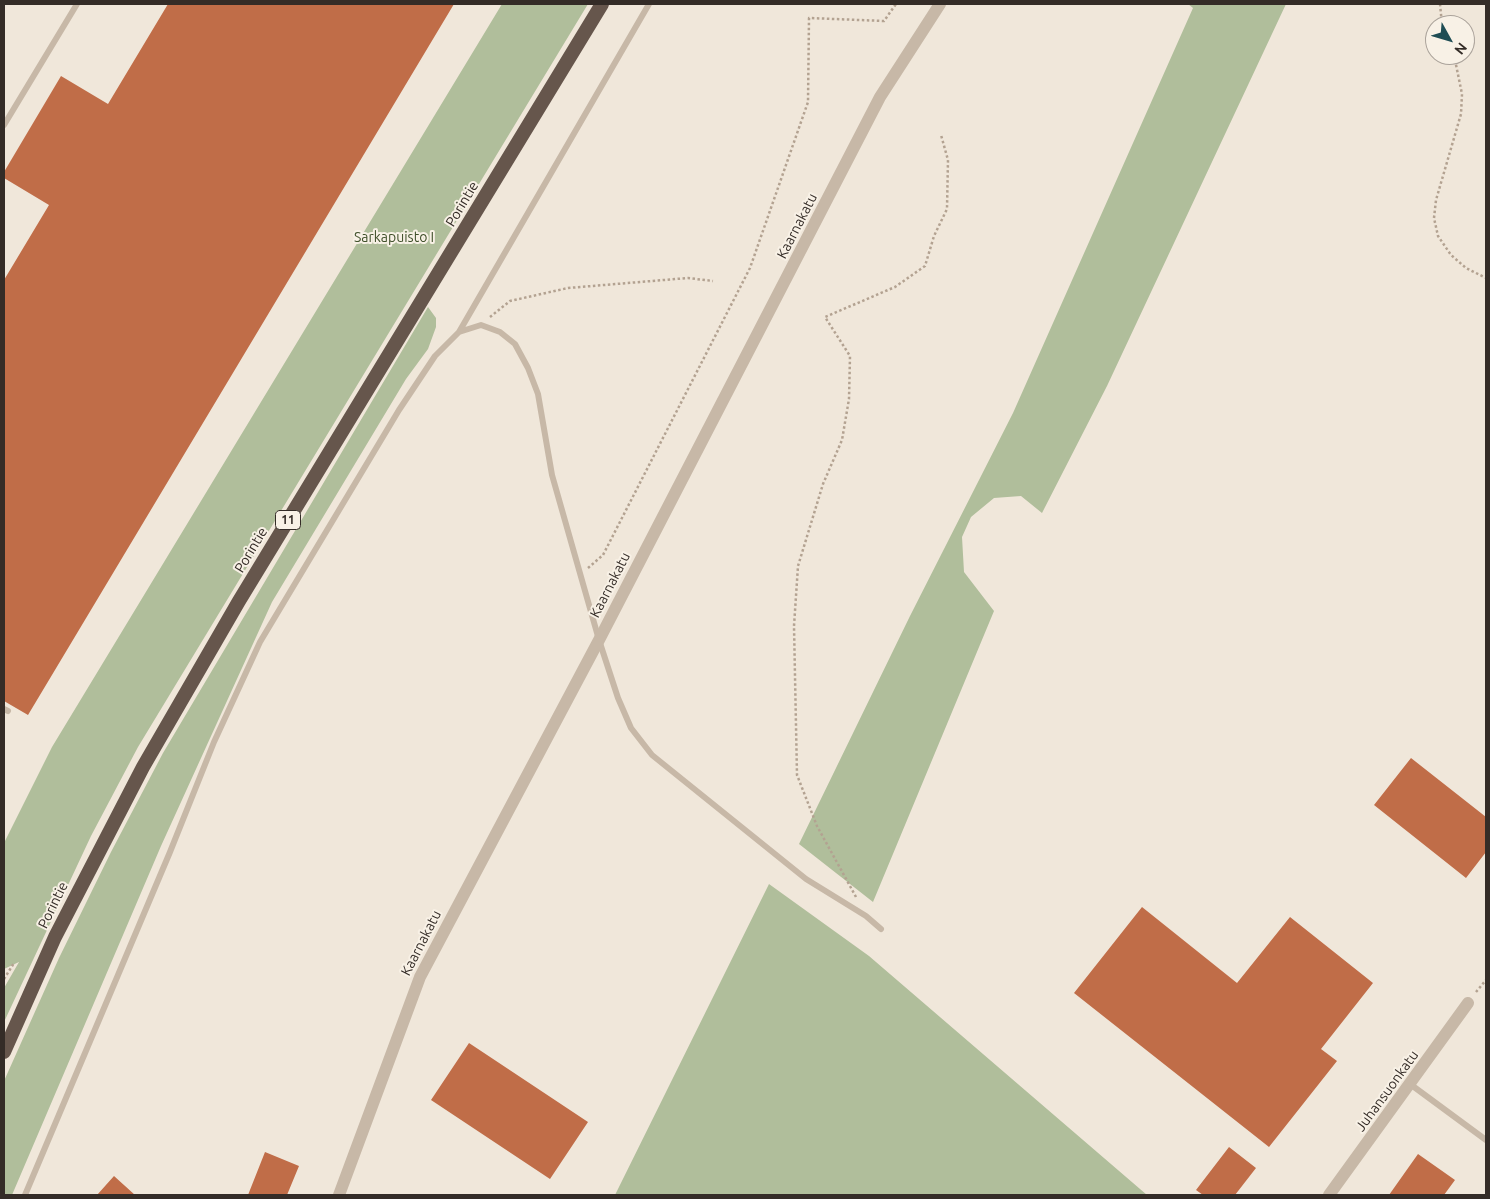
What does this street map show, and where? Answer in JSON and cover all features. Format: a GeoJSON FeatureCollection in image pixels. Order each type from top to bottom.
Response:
{"type":"FeatureCollection","features":[{"type":"Feature","properties":{"kind":"highway","name":"Porintie"},"geometry":{"type":"LineString","coordinates":[[4,1052],[56,937],[143,766],[244,593],[602,4]]}},
{"type":"Feature","properties":{"kind":"street","name":"Kaarnakatu"},"geometry":{"type":"LineString","coordinates":[[339,1195],[420,977],[599,640],[880,97],[940,4]]}},
{"type":"Feature","properties":{"kind":"street","name":"Juhansuonkatu"},"geometry":{"type":"LineString","coordinates":[[1330,1195],[1468,1003]]}},
{"type":"Feature","properties":{"kind":"lane"},"geometry":{"type":"LineString","coordinates":[[4,125],[77,4]]}},
{"type":"Feature","properties":{"kind":"lane"},"geometry":{"type":"LineString","coordinates":[[24,1195],[170,852],[214,742],[260,642],[399,410],[435,356],[459,332],[649,4]]}},
{"type":"Feature","properties":{"kind":"lane"},"geometry":{"type":"LineString","coordinates":[[459,332],[481,325],[500,332],[515,344],[532,377],[538,394],[552,476],[599,640],[618,698],[631,728],[652,755],[806,879],[866,916],[881,929]]}},
{"type":"Feature","properties":{"kind":"lane"},"geometry":{"type":"LineString","coordinates":[[1410,1084],[1486,1140]]}},
{"type":"Feature","properties":{"kind":"path"},"geometry":{"type":"LineString","coordinates":[[580,575],[603,555],[750,268],[808,102],[810,18],[884,21],[896,4]]}},
{"type":"Feature","properties":{"kind":"path"},"geometry":{"type":"LineString","coordinates":[[1456,65],[1462,94],[1461,114],[1436,200],[1434,218],[1438,236],[1451,255],[1466,268],[1486,278]]}},
{"type":"Feature","properties":{"kind":"path"},"geometry":{"type":"LineString","coordinates":[[866,916],[840,864],[817,826],[797,775],[794,626],[798,566],[823,484],[842,440],[849,398],[850,356],[825,317],[895,286],[925,266],[934,236],[947,208],[948,160],[941,135]]}},
{"type":"Feature","properties":{"kind":"path"},"geometry":{"type":"LineString","coordinates":[[481,325],[510,301],[568,288],[688,278],[713,281]]}},
{"type":"Feature","properties":{"kind":"path"},"geometry":{"type":"LineString","coordinates":[[4,979],[14,963]]}},
{"type":"Feature","properties":{"kind":"green space","name":"Sarkapuisto I"},"geometry":{"type":"Polygon","coordinates":[[[502,4],[588,4],[138,747],[91,836],[4,1022],[4,988],[19,962],[4,969],[4,843],[52,747],[502,4]]]}},
{"type":"Feature","properties":{"kind":"green space"},"geometry":{"type":"Polygon","coordinates":[[[1188,4],[1286,4],[1107,386],[1042,513],[1021,496],[994,498],[971,517],[962,537],[964,572],[994,611],[873,902],[799,844],[910,616],[1013,413],[1193,8],[1188,4]]]}},
{"type":"Feature","properties":{"kind":"green space"},"geometry":{"type":"Polygon","coordinates":[[[428,307],[436,318],[436,327],[428,349],[406,379],[272,602],[161,846],[12,1195],[4,1195],[4,1081],[59,958],[111,852],[163,753],[428,307]]]}},
{"type":"Feature","properties":{"kind":"green space"},"geometry":{"type":"Polygon","coordinates":[[[769,884],[869,956],[1147,1195],[615,1195],[769,884]]]}},
{"type":"Feature","properties":{"kind":"building"},"geometry":{"type":"Polygon","coordinates":[[[168,4],[454,4],[28,715],[4,701],[4,280],[49,205],[4,178],[4,172],[61,76],[108,104],[168,4]]]}},
{"type":"Feature","properties":{"kind":"building"},"geometry":{"type":"Polygon","coordinates":[[[1411,758],[1486,817],[1486,852],[1466,878],[1374,805],[1411,758]]]}},
{"type":"Feature","properties":{"kind":"building"},"geometry":{"type":"Polygon","coordinates":[[[1142,907],[1237,983],[1290,917],[1373,983],[1321,1049],[1337,1061],[1269,1147],[1074,993],[1142,907]]]}},
{"type":"Feature","properties":{"kind":"building"},"geometry":{"type":"Polygon","coordinates":[[[469,1043],[588,1122],[550,1179],[431,1100],[469,1043]]]}},
{"type":"Feature","properties":{"kind":"building"},"geometry":{"type":"Polygon","coordinates":[[[1229,1147],[1256,1168],[1235,1195],[1203,1195],[1196,1190],[1229,1147]]]}},
{"type":"Feature","properties":{"kind":"building"},"geometry":{"type":"Polygon","coordinates":[[[265,1152],[299,1166],[287,1195],[248,1195],[265,1152]]]}},
{"type":"Feature","properties":{"kind":"building"},"geometry":{"type":"Polygon","coordinates":[[[1418,1154],[1455,1180],[1444,1195],[1389,1195],[1418,1154]]]}},
{"type":"Feature","properties":{"kind":"building"},"geometry":{"type":"Polygon","coordinates":[[[114,1176],[135,1195],[97,1195],[114,1176]]]}}]}
